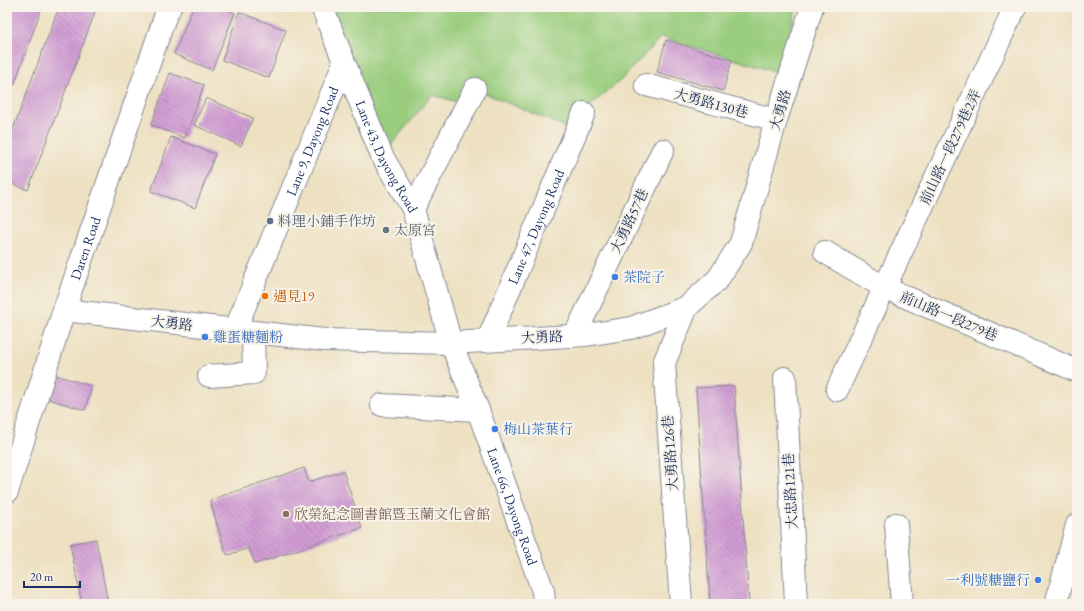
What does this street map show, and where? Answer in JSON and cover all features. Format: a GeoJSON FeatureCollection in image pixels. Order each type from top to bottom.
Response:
{"type":"FeatureCollection","features":[{"type":"Feature","properties":{"kind":"street","name":"Daren Road"},"geometry":{"type":"LineString","coordinates":[[7,492],[64,310],[165,17],[170,7]]}},
{"type":"Feature","properties":{"kind":"street","name":"Lane 43, Dayong Road"},"geometry":{"type":"LineString","coordinates":[[322,7],[382,156],[413,209],[451,343]]}},
{"type":"Feature","properties":{"kind":"street","name":"大勇路"},"geometry":{"type":"LineString","coordinates":[[64,310],[324,340],[451,343],[575,335],[631,328],[687,307],[718,279],[741,242],[776,120],[812,7]]}},
{"type":"Feature","properties":{"kind":"street","name":"前山路一段279巷2弄"},"geometry":{"type":"LineString","coordinates":[[837,390],[1015,7]]}},
{"type":"Feature","properties":{"kind":"street","name":"Lane 9, Dayong Road"},"geometry":{"type":"LineString","coordinates":[[244,331],[344,63]]}},
{"type":"Feature","properties":{"kind":"street","name":"大勇路130巷"},"geometry":{"type":"LineString","coordinates":[[646,85],[776,120]]}},
{"type":"Feature","properties":{"kind":"street"},"geometry":{"type":"LineString","coordinates":[[413,209],[475,89]]}},
{"type":"Feature","properties":{"kind":"street","name":"Lane 47, Dayong Road"},"geometry":{"type":"LineString","coordinates":[[488,340],[584,112]]}},
{"type":"Feature","properties":{"kind":"street","name":"大勇路57巷"},"geometry":{"type":"LineString","coordinates":[[575,335],[663,150]]}},
{"type":"Feature","properties":{"kind":"street","name":"前山路一段279巷"},"geometry":{"type":"LineString","coordinates":[[825,252],[885,288],[1077,371]]}},
{"type":"Feature","properties":{"kind":"street","name":"大勇路126巷"},"geometry":{"type":"LineString","coordinates":[[681,604],[664,363],[687,307]]}},
{"type":"Feature","properties":{"kind":"street"},"geometry":{"type":"LineString","coordinates":[[209,376],[254,373],[244,331]]}},
{"type":"Feature","properties":{"kind":"street","name":"Lane 66, Dayong Road"},"geometry":{"type":"LineString","coordinates":[[451,343],[478,410],[543,591],[544,604]]}},
{"type":"Feature","properties":{"kind":"street","name":"大忠路121巷"},"geometry":{"type":"LineString","coordinates":[[785,378],[796,604]]}},
{"type":"Feature","properties":{"kind":"street"},"geometry":{"type":"LineString","coordinates":[[382,405],[478,410]]}},
{"type":"Feature","properties":{"kind":"street"},"geometry":{"type":"LineString","coordinates":[[896,524],[902,604]]}},
{"type":"Feature","properties":{"kind":"street"},"geometry":{"type":"LineString","coordinates":[[1056,604],[1077,525]]}},
{"type":"Feature","properties":{"kind":"green space"},"geometry":{"type":"Polygon","coordinates":[[[327,7],[797,7],[776,72],[661,37],[621,80],[565,127],[475,89],[461,103],[432,95],[382,156],[327,7]]]}},
{"type":"Feature","properties":{"kind":"building"},"geometry":{"type":"Polygon","coordinates":[[[7,7],[42,7],[14,85],[7,82],[7,7]]]}},
{"type":"Feature","properties":{"kind":"building"},"geometry":{"type":"Polygon","coordinates":[[[59,7],[97,7],[28,190],[7,182],[7,145],[59,7]]]}},
{"type":"Feature","properties":{"kind":"building"},"geometry":{"type":"Polygon","coordinates":[[[193,7],[220,7],[235,13],[212,70],[174,54],[193,7]]]}},
{"type":"Feature","properties":{"kind":"building"},"geometry":{"type":"Polygon","coordinates":[[[239,12],[286,30],[269,78],[222,60],[239,12]]]}},
{"type":"Feature","properties":{"kind":"building"},"geometry":{"type":"Polygon","coordinates":[[[666,40],[732,60],[723,91],[657,72],[666,40]]]}},
{"type":"Feature","properties":{"kind":"building"},"geometry":{"type":"Polygon","coordinates":[[[170,73],[204,85],[185,138],[151,125],[170,73]]]}},
{"type":"Feature","properties":{"kind":"building"},"geometry":{"type":"Polygon","coordinates":[[[206,98],[253,118],[241,146],[194,125],[206,98]]]}},
{"type":"Feature","properties":{"kind":"building"},"geometry":{"type":"Polygon","coordinates":[[[171,137],[215,154],[195,208],[151,191],[171,137]]]}},
{"type":"Feature","properties":{"kind":"building"},"geometry":{"type":"Polygon","coordinates":[[[52,374],[92,386],[85,410],[45,398],[52,374]]]}},
{"type":"Feature","properties":{"kind":"building"},"geometry":{"type":"Polygon","coordinates":[[[734,386],[749,604],[710,604],[696,388],[734,386]]]}},
{"type":"Feature","properties":{"kind":"building","name":"欣榮紀念圖書館暨玉蘭文化會館"},"geometry":{"type":"Polygon","coordinates":[[[304,468],[309,482],[343,471],[362,528],[255,564],[249,548],[228,555],[225,551],[210,500],[304,468]]]}},
{"type":"Feature","properties":{"kind":"building"},"geometry":{"type":"Polygon","coordinates":[[[96,539],[108,604],[82,604],[70,544],[96,539]]]}},
{"type":"Feature","properties":{"kind":"place","name":"料理小鋪手作坊"},"geometry":{"type":"Point","coordinates":[270,221]}},
{"type":"Feature","properties":{"kind":"place","name":"太原宮"},"geometry":{"type":"Point","coordinates":[386,230]}},
{"type":"Feature","properties":{"kind":"place","name":"茶院子"},"geometry":{"type":"Point","coordinates":[615,277]}},
{"type":"Feature","properties":{"kind":"place","name":"遇見19"},"geometry":{"type":"Point","coordinates":[265,296]}},
{"type":"Feature","properties":{"kind":"place","name":"雞蛋糖麵粉"},"geometry":{"type":"Point","coordinates":[205,337]}},
{"type":"Feature","properties":{"kind":"place","name":"梅山茶葉行"},"geometry":{"type":"Point","coordinates":[495,429]}},
{"type":"Feature","properties":{"kind":"place","name":"欣榮紀念圖書館暨玉蘭文化會館"},"geometry":{"type":"Point","coordinates":[286,514]}},
{"type":"Feature","properties":{"kind":"place","name":"一利號糖鹽行"},"geometry":{"type":"Point","coordinates":[1038,580]}}]}
